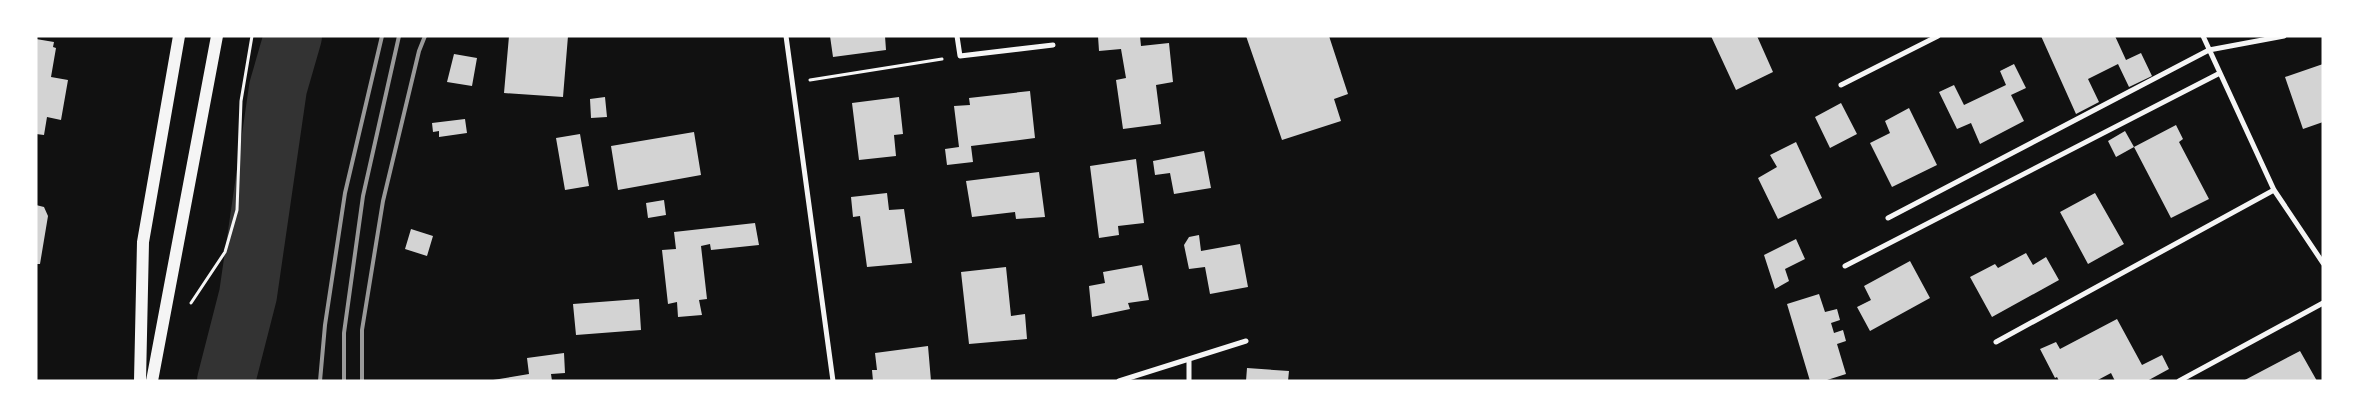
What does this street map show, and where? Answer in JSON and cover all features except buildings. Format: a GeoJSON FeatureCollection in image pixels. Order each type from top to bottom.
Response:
{"type":"FeatureCollection","features":[{"type":"Feature","properties":{"kind":"main road"},"geometry":{"type":"LineString","coordinates":[[140,381],[143,242],[179,36]]}},
{"type":"Feature","properties":{"kind":"main road"},"geometry":{"type":"LineString","coordinates":[[152,381],[217,36]]}},
{"type":"Feature","properties":{"kind":"street"},"geometry":{"type":"LineString","coordinates":[[786,36],[833,381]]}},
{"type":"Feature","properties":{"kind":"street"},"geometry":{"type":"LineString","coordinates":[[957,36],[960,56],[1053,45]]}},
{"type":"Feature","properties":{"kind":"street"},"geometry":{"type":"LineString","coordinates":[[1841,85],[1938,36]]}},
{"type":"Feature","properties":{"kind":"street"},"geometry":{"type":"LineString","coordinates":[[2203,36],[2274,190],[2323,263]]}},
{"type":"Feature","properties":{"kind":"street"},"geometry":{"type":"LineString","coordinates":[[1888,218],[2209,50],[2284,36]]}},
{"type":"Feature","properties":{"kind":"street"},"geometry":{"type":"LineString","coordinates":[[1845,266],[2220,73]]}},
{"type":"Feature","properties":{"kind":"street"},"geometry":{"type":"LineString","coordinates":[[1996,342],[2274,190]]}},
{"type":"Feature","properties":{"kind":"street"},"geometry":{"type":"LineString","coordinates":[[2179,381],[2323,303]]}},
{"type":"Feature","properties":{"kind":"street"},"geometry":{"type":"LineString","coordinates":[[1119,381],[1246,341]]}},
{"type":"Feature","properties":{"kind":"street"},"geometry":{"type":"LineString","coordinates":[[1189,381],[1190,359]]}},
{"type":"Feature","properties":{"kind":"path"},"geometry":{"type":"LineString","coordinates":[[187,308],[208,281],[225,252],[237,210],[241,101],[252,36]]}},
{"type":"Feature","properties":{"kind":"path"},"geometry":{"type":"LineString","coordinates":[[792,83],[960,56]]}},
{"type":"Feature","properties":{"kind":"waterway"},"geometry":{"type":"LineString","coordinates":[[226,381],[248,295],[278,88],[293,36]]}},
{"type":"Feature","properties":{"kind":"railway"},"geometry":{"type":"LineString","coordinates":[[320,381],[325,325],[345,193],[382,36]]}},
{"type":"Feature","properties":{"kind":"railway"},"geometry":{"type":"LineString","coordinates":[[344,381],[344,333],[363,196],[399,36]]}},
{"type":"Feature","properties":{"kind":"railway"},"geometry":{"type":"LineString","coordinates":[[362,381],[362,330],[383,201],[419,51],[425,36]]}}]}
